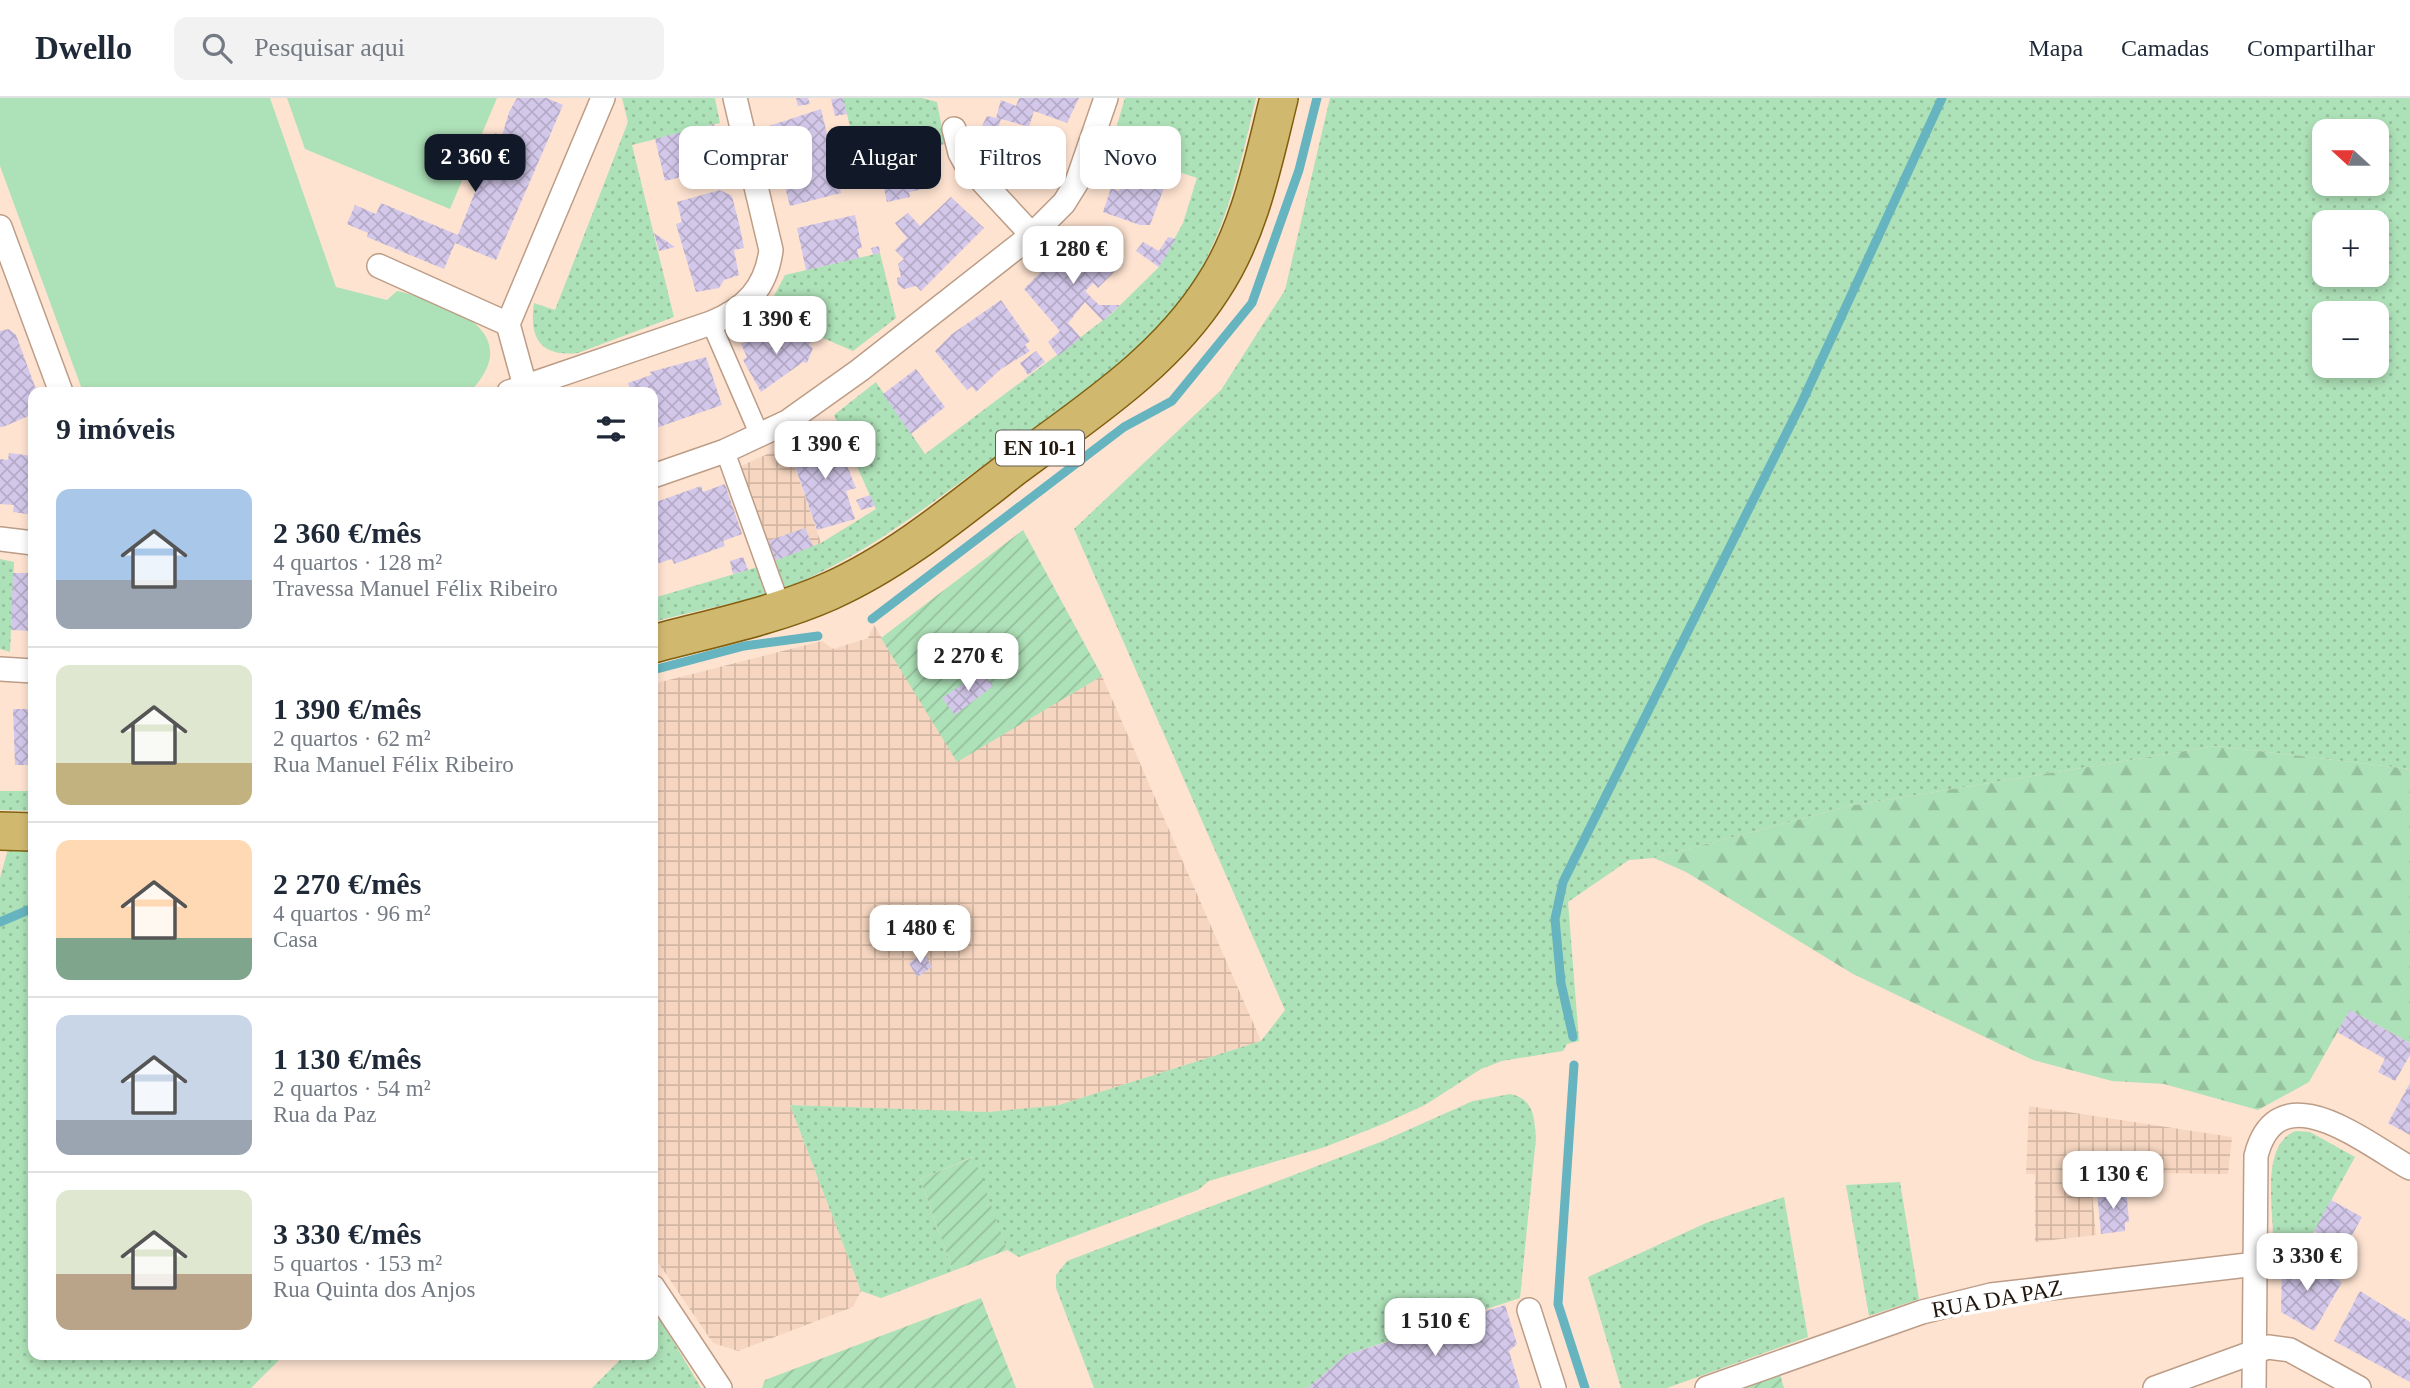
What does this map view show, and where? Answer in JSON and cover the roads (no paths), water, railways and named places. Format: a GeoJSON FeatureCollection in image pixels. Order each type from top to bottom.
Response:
{"type":"FeatureCollection","features":[{"type":"Feature","properties":{"kind":"main road","name":"EN 10-1"},"geometry":{"type":"LineString","coordinates":[[658,643],[781,609],[829,591],[863,574],[961,509],[1135,375],[1192,319],[1215,285],[1245,219],[1279,98]]}},
{"type":"Feature","properties":{"kind":"main road"},"geometry":{"type":"LineString","coordinates":[[0,831],[28,832]]}},
{"type":"Feature","properties":{"kind":"street"},"geometry":{"type":"LineString","coordinates":[[517,387],[508,324],[603,98]]}},
{"type":"Feature","properties":{"kind":"street"},"geometry":{"type":"LineString","coordinates":[[523,387],[711,323],[734,313],[749,302],[769,269],[771,250],[735,98]]}},
{"type":"Feature","properties":{"kind":"street"},"geometry":{"type":"LineString","coordinates":[[658,473],[760,436],[828,394],[1032,235],[1064,203],[1077,182],[1106,98]]}},
{"type":"Feature","properties":{"kind":"street"},"geometry":{"type":"LineString","coordinates":[[954,129],[960,153],[966,164],[1032,235]]}},
{"type":"Feature","properties":{"kind":"street"},"geometry":{"type":"LineString","coordinates":[[0,227],[59,387]]}},
{"type":"Feature","properties":{"kind":"street"},"geometry":{"type":"LineString","coordinates":[[379,266],[508,324]]}},
{"type":"Feature","properties":{"kind":"street"},"geometry":{"type":"LineString","coordinates":[[711,323],[760,436]]}},
{"type":"Feature","properties":{"kind":"street"},"geometry":{"type":"LineString","coordinates":[[725,451],[776,593]]}},
{"type":"Feature","properties":{"kind":"street"},"geometry":{"type":"LineString","coordinates":[[0,539],[28,542]]}},
{"type":"Feature","properties":{"kind":"street"},"geometry":{"type":"LineString","coordinates":[[0,669],[28,671]]}},
{"type":"Feature","properties":{"kind":"street"},"geometry":{"type":"LineString","coordinates":[[2254,1388],[2256,1156],[2267,1128],[2289,1115],[2302,1113],[2327,1122],[2410,1168]]}},
{"type":"Feature","properties":{"kind":"street","name":"RUA DA PAZ"},"geometry":{"type":"LineString","coordinates":[[1707,1388],[1922,1312],[1991,1295],[2256,1264]]}},
{"type":"Feature","properties":{"kind":"street"},"geometry":{"type":"LineString","coordinates":[[658,1295],[720,1388]]}},
{"type":"Feature","properties":{"kind":"street"},"geometry":{"type":"LineString","coordinates":[[1529,1310],[1554,1388]]}},
{"type":"Feature","properties":{"kind":"street"},"geometry":{"type":"LineString","coordinates":[[2155,1388],[2268,1347],[2290,1350],[2359,1388]]}},
{"type":"Feature","properties":{"kind":"waterway"},"geometry":{"type":"LineString","coordinates":[[872,619],[1124,427],[1172,401],[1252,303],[1299,170],[1317,98]]}},
{"type":"Feature","properties":{"kind":"waterway"},"geometry":{"type":"LineString","coordinates":[[1573,1037],[1561,983],[1555,919],[1563,882],[1802,402],[1942,98]]}},
{"type":"Feature","properties":{"kind":"waterway"},"geometry":{"type":"LineString","coordinates":[[658,669],[744,646],[818,636]]}},
{"type":"Feature","properties":{"kind":"waterway"},"geometry":{"type":"LineString","coordinates":[[0,922],[28,910]]}},
{"type":"Feature","properties":{"kind":"waterway"},"geometry":{"type":"LineString","coordinates":[[1574,1065],[1558,1304],[1585,1388]]}}]}
